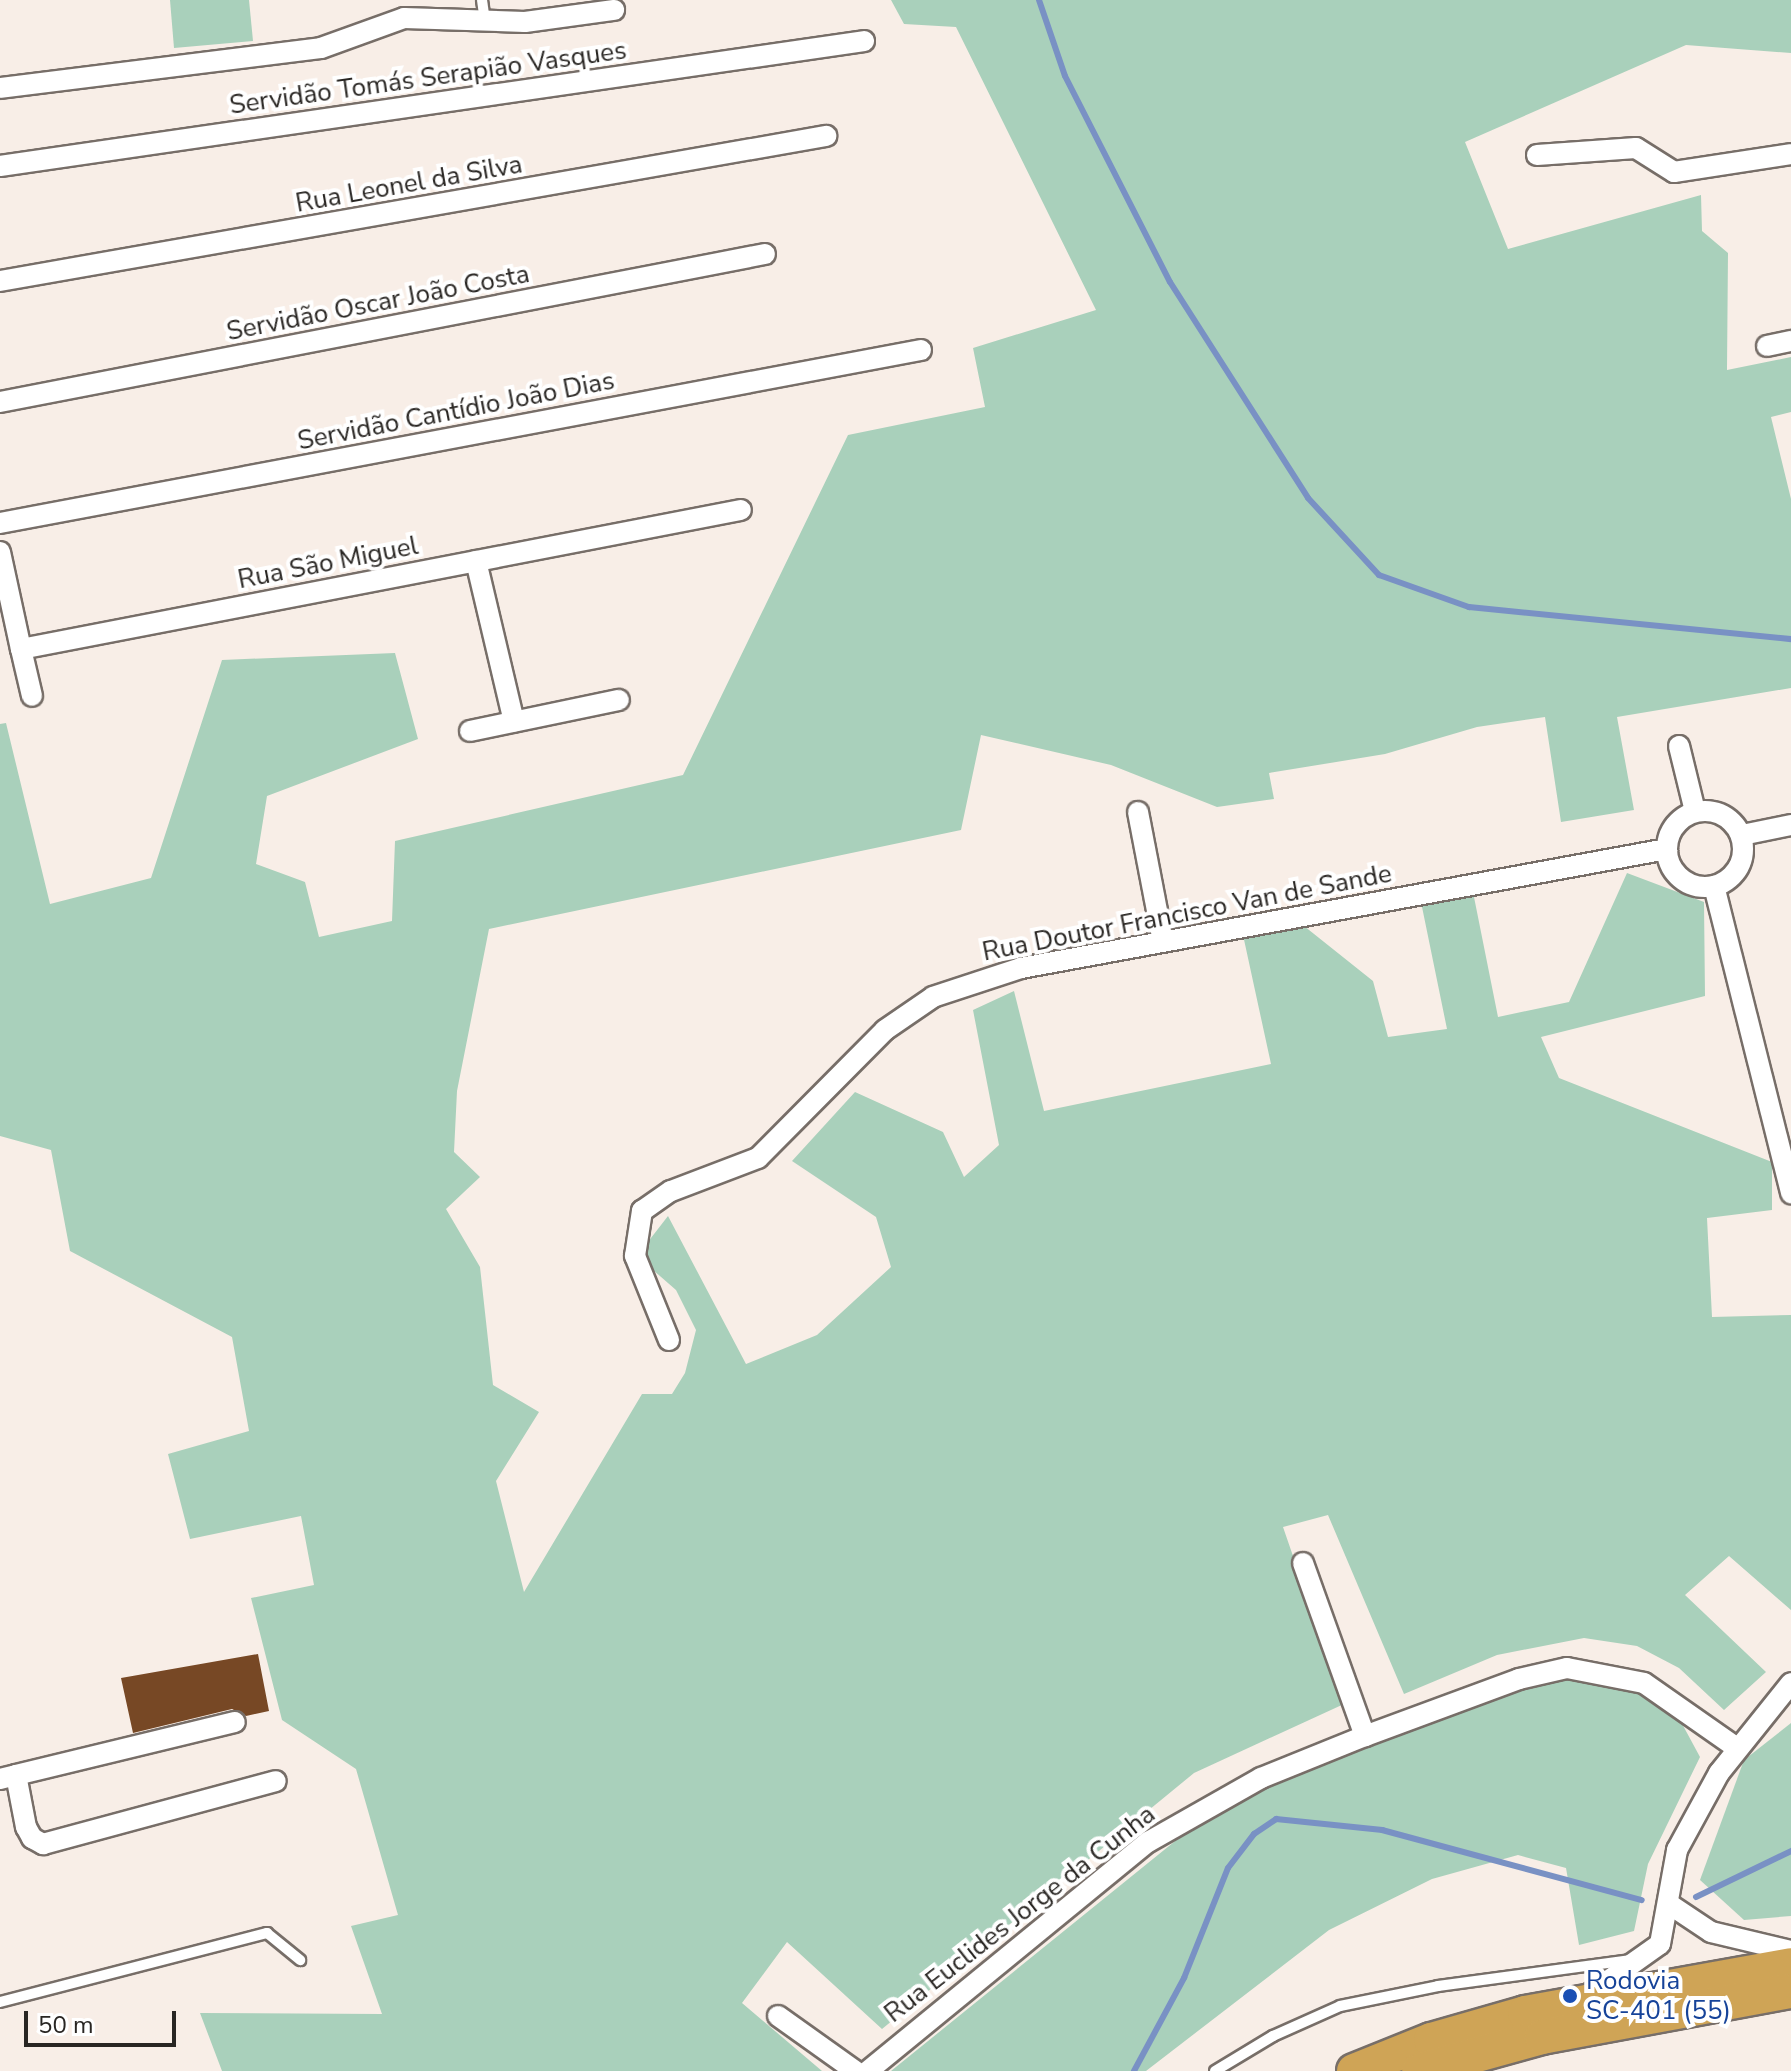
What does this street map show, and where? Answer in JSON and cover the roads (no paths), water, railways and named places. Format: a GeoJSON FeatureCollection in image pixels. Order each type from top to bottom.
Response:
{"type":"FeatureCollection","features":[{"type":"Feature","properties":{"kind":"highway"},"geometry":{"type":"LineString","coordinates":[[1354,2071],[1444,2036],[1576,2003],[1791,1965]]}},
{"type":"Feature","properties":{"kind":"highway"},"geometry":{"type":"LineString","coordinates":[[1419,2071],[1542,2037],[1791,1991]]}},
{"type":"Feature","properties":{"kind":"street"},"geometry":{"type":"LineString","coordinates":[[0,88],[321,48],[391,19],[525,22],[614,10]]}},
{"type":"Feature","properties":{"kind":"street","name":"Servidão Tomás Serapião Vasques"},"geometry":{"type":"LineString","coordinates":[[0,166],[864,41]]}},
{"type":"Feature","properties":{"kind":"street","name":"Rua Leonel da Silva"},"geometry":{"type":"LineString","coordinates":[[0,281],[826,136]]}},
{"type":"Feature","properties":{"kind":"street"},"geometry":{"type":"LineString","coordinates":[[1537,155],[1636,148],[1674,172],[1791,154]]}},
{"type":"Feature","properties":{"kind":"street","name":"Servidão Oscar João Costa"},"geometry":{"type":"LineString","coordinates":[[0,402],[765,254]]}},
{"type":"Feature","properties":{"kind":"street"},"geometry":{"type":"LineString","coordinates":[[1767,346],[1791,341]]}},
{"type":"Feature","properties":{"kind":"street","name":"Servidão Cantídio João Dias"},"geometry":{"type":"LineString","coordinates":[[0,523],[921,350]]}},
{"type":"Feature","properties":{"kind":"street","name":"Rua São Miguel"},"geometry":{"type":"LineString","coordinates":[[21,649],[741,510]]}},
{"type":"Feature","properties":{"kind":"street"},"geometry":{"type":"LineString","coordinates":[[0,552],[32,696]]}},
{"type":"Feature","properties":{"kind":"street"},"geometry":{"type":"LineString","coordinates":[[476,561],[514,722]]}},
{"type":"Feature","properties":{"kind":"street"},"geometry":{"type":"LineString","coordinates":[[470,731],[619,700]]}},
{"type":"Feature","properties":{"kind":"street"},"geometry":{"type":"LineString","coordinates":[[1679,746],[1695,811]]}},
{"type":"Feature","properties":{"kind":"street"},"geometry":{"type":"LineString","coordinates":[[1695,811],[1718,812],[1742,835],[1744,848],[1736,872],[1714,886],[1682,879],[1667,849],[1675,826],[1695,811]]}},
{"type":"Feature","properties":{"kind":"street"},"geometry":{"type":"LineString","coordinates":[[1138,812],[1163,942]]}},
{"type":"Feature","properties":{"kind":"street"},"geometry":{"type":"LineString","coordinates":[[1742,835],[1791,825]]}},
{"type":"Feature","properties":{"kind":"street","name":"Rua Doutor Francisco Van de Sande"},"geometry":{"type":"LineString","coordinates":[[669,1340],[635,1256],[636,1227],[653,1200],[758,1158],[885,1030],[933,997],[988,976],[1667,849]]}},
{"type":"Feature","properties":{"kind":"street"},"geometry":{"type":"LineString","coordinates":[[1714,886],[1788,1171],[1791,1193]]}},
{"type":"Feature","properties":{"kind":"street"},"geometry":{"type":"LineString","coordinates":[[1303,1563],[1365,1736]]}},
{"type":"Feature","properties":{"kind":"street","name":"Rua Euclides Jorge da Cunha"},"geometry":{"type":"LineString","coordinates":[[868,2071],[1148,1842],[1261,1778],[1365,1736],[1519,1679],[1567,1668],[1644,1683],[1737,1748]]}},
{"type":"Feature","properties":{"kind":"street"},"geometry":{"type":"LineString","coordinates":[[1576,2003],[1645,1958],[1660,1944],[1677,1850],[1737,1748],[1791,1683]]}},
{"type":"Feature","properties":{"kind":"street"},"geometry":{"type":"LineString","coordinates":[[235,1722],[8,1777],[26,1827],[43,1844],[276,1781]]}},
{"type":"Feature","properties":{"kind":"street"},"geometry":{"type":"LineString","coordinates":[[1669,1904],[1711,1932],[1791,1951]]}},
{"type":"Feature","properties":{"kind":"street"},"geometry":{"type":"LineString","coordinates":[[778,2016],[855,2071]]}},
{"type":"Feature","properties":{"kind":"lane"},"geometry":{"type":"LineString","coordinates":[[482,0],[485,22]]}},
{"type":"Feature","properties":{"kind":"lane"},"geometry":{"type":"LineString","coordinates":[[0,2002],[267,1933],[300,1960]]}},
{"type":"Feature","properties":{"kind":"lane"},"geometry":{"type":"LineString","coordinates":[[1215,2071],[1273,2036],[1340,2006],[1438,1986],[1645,1958]]}},
{"type":"Feature","properties":{"kind":"waterway"},"geometry":{"type":"LineString","coordinates":[[1039,0],[1065,76],[1170,282],[1308,498],[1379,575],[1469,607],[1791,639]]}},
{"type":"Feature","properties":{"kind":"waterway"},"geometry":{"type":"LineString","coordinates":[[1134,2071],[1184,1978],[1228,1868],[1254,1834],[1276,1819],[1382,1830],[1642,1900]]}},
{"type":"Feature","properties":{"kind":"waterway"},"geometry":{"type":"LineString","coordinates":[[1696,1897],[1791,1851]]}},
{"type":"Feature","properties":{"kind":"place","name":"Rodovia SC-401 (55)"},"geometry":{"type":"Point","coordinates":[1570,1996]}}]}
